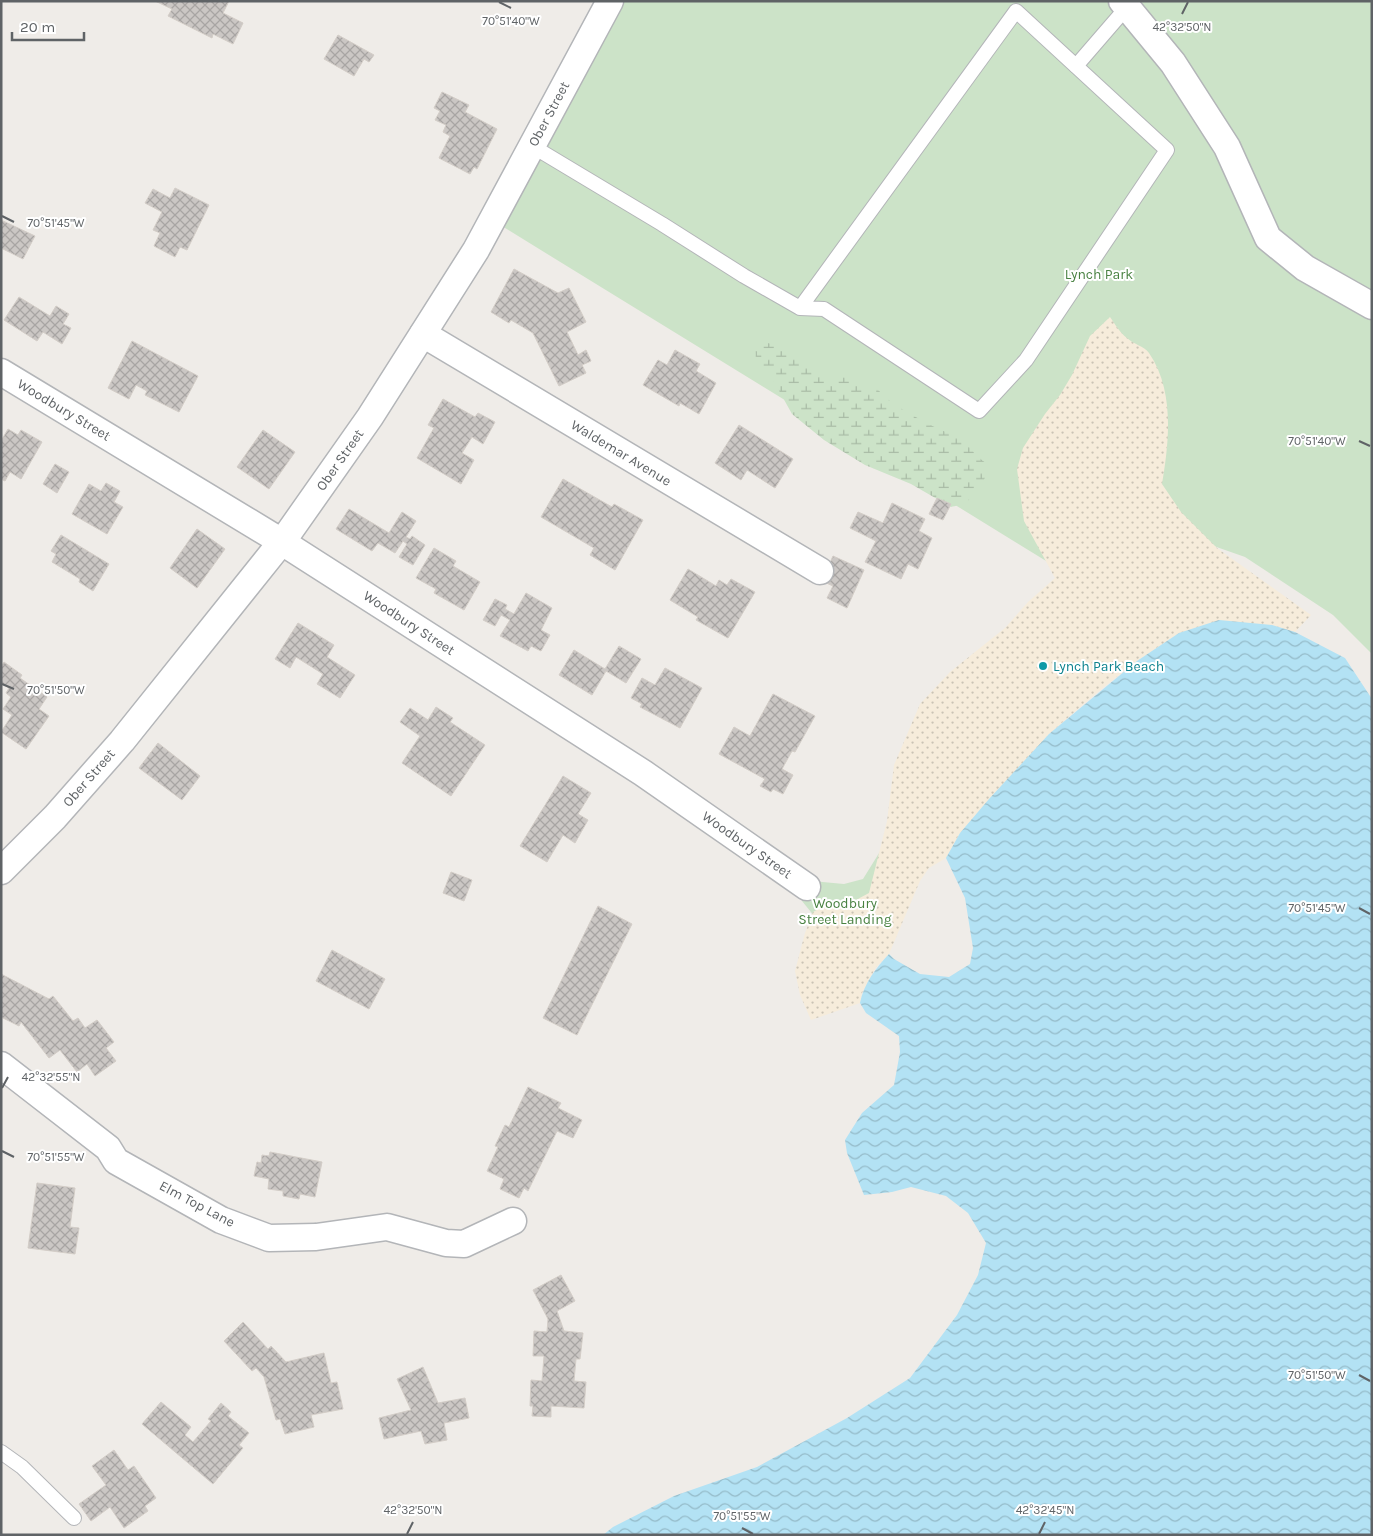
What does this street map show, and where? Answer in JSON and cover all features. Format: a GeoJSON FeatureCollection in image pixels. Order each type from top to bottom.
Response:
{"type":"FeatureCollection","features":[{"type":"Feature","properties":{"kind":"street","name":"Ober Street"},"geometry":{"type":"LineString","coordinates":[[1,871],[55,817],[122,741],[282,542],[370,417],[476,250],[610,1]]}},
{"type":"Feature","properties":{"kind":"street"},"geometry":{"type":"LineString","coordinates":[[1125,4],[1173,63],[1227,147],[1268,238],[1305,268],[1372,306]]}},
{"type":"Feature","properties":{"kind":"street","name":"Waldemar Avenue"},"geometry":{"type":"LineString","coordinates":[[423,334],[820,571]]}},
{"type":"Feature","properties":{"kind":"street","name":"Woodbury Street"},"geometry":{"type":"LineString","coordinates":[[1,372],[282,542],[643,773],[807,887]]}},
{"type":"Feature","properties":{"kind":"street","name":"Elm Top Lane"},"geometry":{"type":"LineString","coordinates":[[1,1065],[108,1148],[116,1161],[221,1220],[269,1238],[316,1237],[387,1227],[446,1243],[464,1244],[513,1221]]}},
{"type":"Feature","properties":{"kind":"lane"},"geometry":{"type":"LineString","coordinates":[[1076,66],[1125,4]]}},
{"type":"Feature","properties":{"kind":"lane"},"geometry":{"type":"LineString","coordinates":[[532,146],[744,276],[800,308],[824,308],[979,411],[1026,360],[1168,150],[1016,11],[800,308]]}},
{"type":"Feature","properties":{"kind":"lane"},"geometry":{"type":"LineString","coordinates":[[1,1452],[22,1468],[74,1518]]}},
{"type":"Feature","properties":{"kind":"green space","name":"Lynch Park"},"geometry":{"type":"Polygon","coordinates":[[[610,1],[1372,1],[1372,654],[1333,615],[1245,557],[1188,537],[1108,599],[492,220],[610,1]]]}},
{"type":"Feature","properties":{"kind":"green space"},"geometry":{"type":"Polygon","coordinates":[[[764,342],[786,348],[808,369],[824,376],[850,378],[877,389],[893,404],[928,424],[963,440],[987,464],[986,475],[978,490],[964,503],[951,507],[911,484],[865,465],[824,440],[792,414],[772,378],[756,360],[755,347],[764,342]]]}},
{"type":"Feature","properties":{"kind":"green space","name":"Woodbury Street Landing"},"geometry":{"type":"Polygon","coordinates":[[[889,837],[884,895],[828,933],[802,901],[812,881],[844,884],[863,879],[889,837]]]}},
{"type":"Feature","properties":{"kind":"sand","name":"Lynch Park Beach"},"geometry":{"type":"Polygon","coordinates":[[[1110,317],[1124,336],[1149,353],[1163,384],[1168,417],[1168,434],[1162,484],[1181,512],[1217,548],[1311,615],[1295,632],[1272,625],[1179,633],[1137,661],[1100,690],[1049,734],[960,833],[946,858],[929,868],[920,881],[889,954],[876,967],[862,993],[860,1003],[811,1020],[800,995],[795,971],[805,933],[813,912],[829,903],[854,901],[869,893],[887,821],[894,765],[920,704],[950,672],[1005,628],[1028,602],[1055,578],[1024,521],[1017,469],[1023,448],[1072,375],[1090,336],[1110,317]]]}},
{"type":"Feature","properties":{"kind":"water"},"geometry":{"type":"Polygon","coordinates":[[[1219,620],[1272,625],[1295,632],[1345,658],[1372,699],[1372,1535],[603,1535],[613,1527],[674,1496],[757,1467],[847,1418],[910,1378],[957,1315],[978,1275],[986,1243],[968,1213],[946,1196],[911,1187],[892,1192],[864,1195],[847,1153],[845,1140],[862,1113],[894,1085],[900,1052],[899,1036],[866,1013],[860,1003],[864,989],[875,970],[889,954],[920,974],[949,977],[970,964],[973,948],[965,898],[946,858],[960,833],[1049,734],[1137,661],[1179,633],[1219,620]]]}},
{"type":"Feature","properties":{"kind":"building"},"geometry":{"type":"Polygon","coordinates":[[[155,1],[229,1],[223,13],[243,23],[233,44],[213,34],[212,38],[168,16],[172,9],[155,1]]]}},
{"type":"Feature","properties":{"kind":"building"},"geometry":{"type":"Polygon","coordinates":[[[338,35],[374,55],[369,62],[364,59],[354,76],[324,59],[338,35]]]}},
{"type":"Feature","properties":{"kind":"building"},"geometry":{"type":"Polygon","coordinates":[[[442,92],[469,105],[465,112],[497,129],[477,169],[474,167],[470,174],[439,158],[450,136],[443,132],[446,125],[435,120],[440,111],[434,108],[442,92]]]}},
{"type":"Feature","properties":{"kind":"building"},"geometry":{"type":"Polygon","coordinates":[[[175,188],[209,205],[187,250],[180,247],[175,257],[154,246],[160,233],[153,230],[162,212],[145,203],[153,189],[170,198],[175,188]]]}},
{"type":"Feature","properties":{"kind":"building"},"geometry":{"type":"Polygon","coordinates":[[[1,220],[35,236],[23,259],[1,248],[1,220]]]}},
{"type":"Feature","properties":{"kind":"building"},"geometry":{"type":"Polygon","coordinates":[[[514,269],[558,293],[569,288],[586,322],[567,332],[578,355],[586,350],[591,361],[582,365],[586,373],[559,386],[533,333],[511,320],[509,323],[491,312],[514,269]]]}},
{"type":"Feature","properties":{"kind":"building"},"geometry":{"type":"Polygon","coordinates":[[[19,297],[50,316],[56,306],[69,314],[63,324],[71,328],[62,344],[43,332],[37,341],[4,320],[19,297]]]}},
{"type":"Feature","properties":{"kind":"building"},"geometry":{"type":"Polygon","coordinates":[[[132,341],[198,376],[179,412],[145,395],[147,391],[136,385],[129,399],[108,388],[132,341]]]}},
{"type":"Feature","properties":{"kind":"building"},"geometry":{"type":"Polygon","coordinates":[[[675,350],[700,364],[696,371],[716,383],[699,414],[680,403],[679,406],[643,385],[658,360],[667,365],[675,350]]]}},
{"type":"Feature","properties":{"kind":"building"},"geometry":{"type":"Polygon","coordinates":[[[443,399],[475,417],[478,413],[495,422],[483,444],[472,437],[462,453],[474,460],[461,484],[417,458],[434,428],[428,425],[443,399]]]}},
{"type":"Feature","properties":{"kind":"building"},"geometry":{"type":"Polygon","coordinates":[[[739,425],[793,459],[775,488],[747,470],[741,480],[715,463],[739,425]]]}},
{"type":"Feature","properties":{"kind":"building"},"geometry":{"type":"Polygon","coordinates":[[[8,429],[18,435],[21,430],[42,442],[21,479],[10,472],[5,481],[1,479],[1,441],[8,429]]]}},
{"type":"Feature","properties":{"kind":"building"},"geometry":{"type":"Polygon","coordinates":[[[263,430],[295,452],[269,489],[237,467],[263,430]]]}},
{"type":"Feature","properties":{"kind":"building"},"geometry":{"type":"Polygon","coordinates":[[[55,464],[69,472],[57,493],[43,484],[55,464]]]}},
{"type":"Feature","properties":{"kind":"building"},"geometry":{"type":"Polygon","coordinates":[[[563,479],[612,507],[614,504],[643,520],[615,570],[590,555],[594,548],[541,517],[563,479]]]}},
{"type":"Feature","properties":{"kind":"building"},"geometry":{"type":"Polygon","coordinates":[[[106,483],[120,491],[114,502],[123,507],[107,534],[72,514],[89,484],[101,491],[106,483]]]}},
{"type":"Feature","properties":{"kind":"building"},"geometry":{"type":"Polygon","coordinates":[[[937,498],[951,504],[943,520],[929,514],[937,498]]]}},
{"type":"Feature","properties":{"kind":"building"},"geometry":{"type":"Polygon","coordinates":[[[892,503],[925,519],[919,531],[932,538],[918,569],[908,564],[901,579],[865,562],[876,541],[850,528],[858,512],[883,523],[892,503]]]}},
{"type":"Feature","properties":{"kind":"building"},"geometry":{"type":"Polygon","coordinates":[[[349,509],[389,533],[402,512],[416,521],[406,537],[410,539],[412,536],[425,545],[413,565],[399,557],[407,544],[403,541],[395,553],[378,543],[372,551],[336,529],[349,509]]]}},
{"type":"Feature","properties":{"kind":"building"},"geometry":{"type":"Polygon","coordinates":[[[197,529],[225,549],[197,588],[170,568],[197,529]]]}},
{"type":"Feature","properties":{"kind":"building"},"geometry":{"type":"Polygon","coordinates":[[[61,535],[109,564],[93,591],[79,582],[80,579],[52,562],[56,554],[51,551],[61,535]]]}},
{"type":"Feature","properties":{"kind":"building"},"geometry":{"type":"Polygon","coordinates":[[[434,548],[456,561],[453,566],[480,582],[464,610],[434,593],[436,589],[416,578],[434,548]]]}},
{"type":"Feature","properties":{"kind":"building"},"geometry":{"type":"Polygon","coordinates":[[[833,556],[864,570],[847,608],[827,598],[833,586],[822,581],[833,556]]]}},
{"type":"Feature","properties":{"kind":"building"},"geometry":{"type":"Polygon","coordinates":[[[688,569],[716,586],[719,580],[727,585],[731,579],[755,592],[728,638],[696,620],[698,617],[670,600],[688,569]]]}},
{"type":"Feature","properties":{"kind":"building"},"geometry":{"type":"Polygon","coordinates":[[[526,593],[552,608],[541,630],[550,635],[541,651],[531,646],[528,651],[500,636],[510,620],[501,615],[495,626],[483,620],[495,599],[507,605],[505,609],[514,614],[526,593]]]}},
{"type":"Feature","properties":{"kind":"building"},"geometry":{"type":"Polygon","coordinates":[[[298,623],[334,645],[327,657],[355,675],[340,698],[317,684],[323,674],[296,657],[290,668],[275,659],[298,623]]]}},
{"type":"Feature","properties":{"kind":"building"},"geometry":{"type":"Polygon","coordinates":[[[619,646],[641,659],[626,683],[606,671],[592,695],[559,675],[574,650],[605,669],[619,646]]]}},
{"type":"Feature","properties":{"kind":"building"},"geometry":{"type":"Polygon","coordinates":[[[4,662],[22,675],[20,678],[47,697],[39,709],[49,716],[26,749],[1,732],[12,715],[3,709],[11,697],[6,693],[9,688],[1,683],[1,667],[4,662]]]}},
{"type":"Feature","properties":{"kind":"building"},"geometry":{"type":"Polygon","coordinates":[[[665,668],[702,688],[680,728],[640,707],[642,704],[631,698],[642,678],[655,685],[665,668]]]}},
{"type":"Feature","properties":{"kind":"building"},"geometry":{"type":"Polygon","coordinates":[[[773,694],[815,716],[795,752],[792,751],[782,769],[793,775],[783,794],[773,789],[771,792],[760,786],[765,779],[719,754],[734,727],[750,736],[773,694]]]}},
{"type":"Feature","properties":{"kind":"building"},"geometry":{"type":"Polygon","coordinates":[[[436,707],[453,718],[450,722],[485,745],[451,796],[402,763],[420,736],[400,722],[410,708],[428,720],[436,707]]]}},
{"type":"Feature","properties":{"kind":"building"},"geometry":{"type":"Polygon","coordinates":[[[158,743],[200,776],[182,800],[139,768],[158,743]]]}},
{"type":"Feature","properties":{"kind":"building"},"geometry":{"type":"Polygon","coordinates":[[[563,776],[591,793],[578,814],[588,820],[575,843],[563,835],[547,862],[520,846],[563,776]]]}},
{"type":"Feature","properties":{"kind":"building"},"geometry":{"type":"Polygon","coordinates":[[[451,872],[472,880],[464,901],[443,893],[451,872]]]}},
{"type":"Feature","properties":{"kind":"building"},"geometry":{"type":"Polygon","coordinates":[[[598,906],[632,924],[577,1035],[543,1018],[598,906]]]}},
{"type":"Feature","properties":{"kind":"building"},"geometry":{"type":"Polygon","coordinates":[[[332,950],[385,979],[369,1009],[316,981],[332,950]]]}},
{"type":"Feature","properties":{"kind":"building"},"geometry":{"type":"Polygon","coordinates":[[[1,974],[49,999],[53,996],[73,1021],[78,1018],[85,1028],[97,1020],[114,1042],[106,1048],[116,1061],[95,1076],[87,1064],[77,1072],[60,1050],[49,1058],[21,1022],[19,1026],[1,1017],[1,974]]]}},
{"type":"Feature","properties":{"kind":"building"},"geometry":{"type":"Polygon","coordinates":[[[528,1087],[561,1103],[558,1108],[582,1120],[573,1138],[557,1131],[528,1191],[524,1188],[519,1198],[500,1189],[504,1179],[487,1171],[498,1147],[495,1146],[505,1125],[509,1127],[528,1087]]]}},
{"type":"Feature","properties":{"kind":"building"},"geometry":{"type":"Polygon","coordinates":[[[270,1152],[322,1162],[315,1197],[300,1194],[299,1199],[283,1196],[283,1191],[268,1189],[269,1179],[254,1176],[257,1162],[261,1163],[262,1155],[269,1156],[270,1152]]]}},
{"type":"Feature","properties":{"kind":"building"},"geometry":{"type":"Polygon","coordinates":[[[37,1183],[75,1188],[70,1227],[79,1228],[75,1254],[28,1248],[37,1183]]]}},
{"type":"Feature","properties":{"kind":"building"},"geometry":{"type":"Polygon","coordinates":[[[561,1275],[575,1301],[557,1311],[564,1331],[583,1333],[580,1359],[576,1359],[574,1381],[586,1382],[584,1408],[551,1406],[551,1417],[532,1416],[533,1406],[530,1406],[531,1380],[542,1381],[544,1356],[533,1356],[534,1331],[547,1332],[548,1319],[533,1290],[561,1275]]]}},
{"type":"Feature","properties":{"kind":"building"},"geometry":{"type":"Polygon","coordinates":[[[243,1322],[268,1349],[271,1346],[286,1362],[324,1353],[331,1383],[337,1382],[343,1409],[311,1415],[314,1427],[285,1434],[280,1419],[276,1420],[264,1377],[256,1368],[252,1371],[224,1341],[243,1322]]]}},
{"type":"Feature","properties":{"kind":"building"},"geometry":{"type":"Polygon","coordinates":[[[423,1367],[438,1403],[465,1398],[469,1418],[444,1423],[447,1440],[425,1444],[421,1431],[384,1439],[379,1418],[411,1410],[397,1379],[423,1367]]]}},
{"type":"Feature","properties":{"kind":"building"},"geometry":{"type":"Polygon","coordinates":[[[161,1402],[191,1427],[185,1435],[193,1442],[211,1421],[208,1419],[221,1403],[231,1412],[228,1416],[249,1433],[239,1445],[243,1448],[213,1484],[142,1424],[161,1402]]]}},
{"type":"Feature","properties":{"kind":"building"},"geometry":{"type":"Polygon","coordinates":[[[114,1450],[128,1470],[134,1466],[156,1498],[145,1506],[148,1511],[124,1528],[110,1507],[91,1521],[79,1504],[106,1485],[92,1466],[114,1450]]]}},
{"type":"Feature","properties":{"kind":"place","name":"Lynch Park Beach"},"geometry":{"type":"Point","coordinates":[1043,666]}}]}
